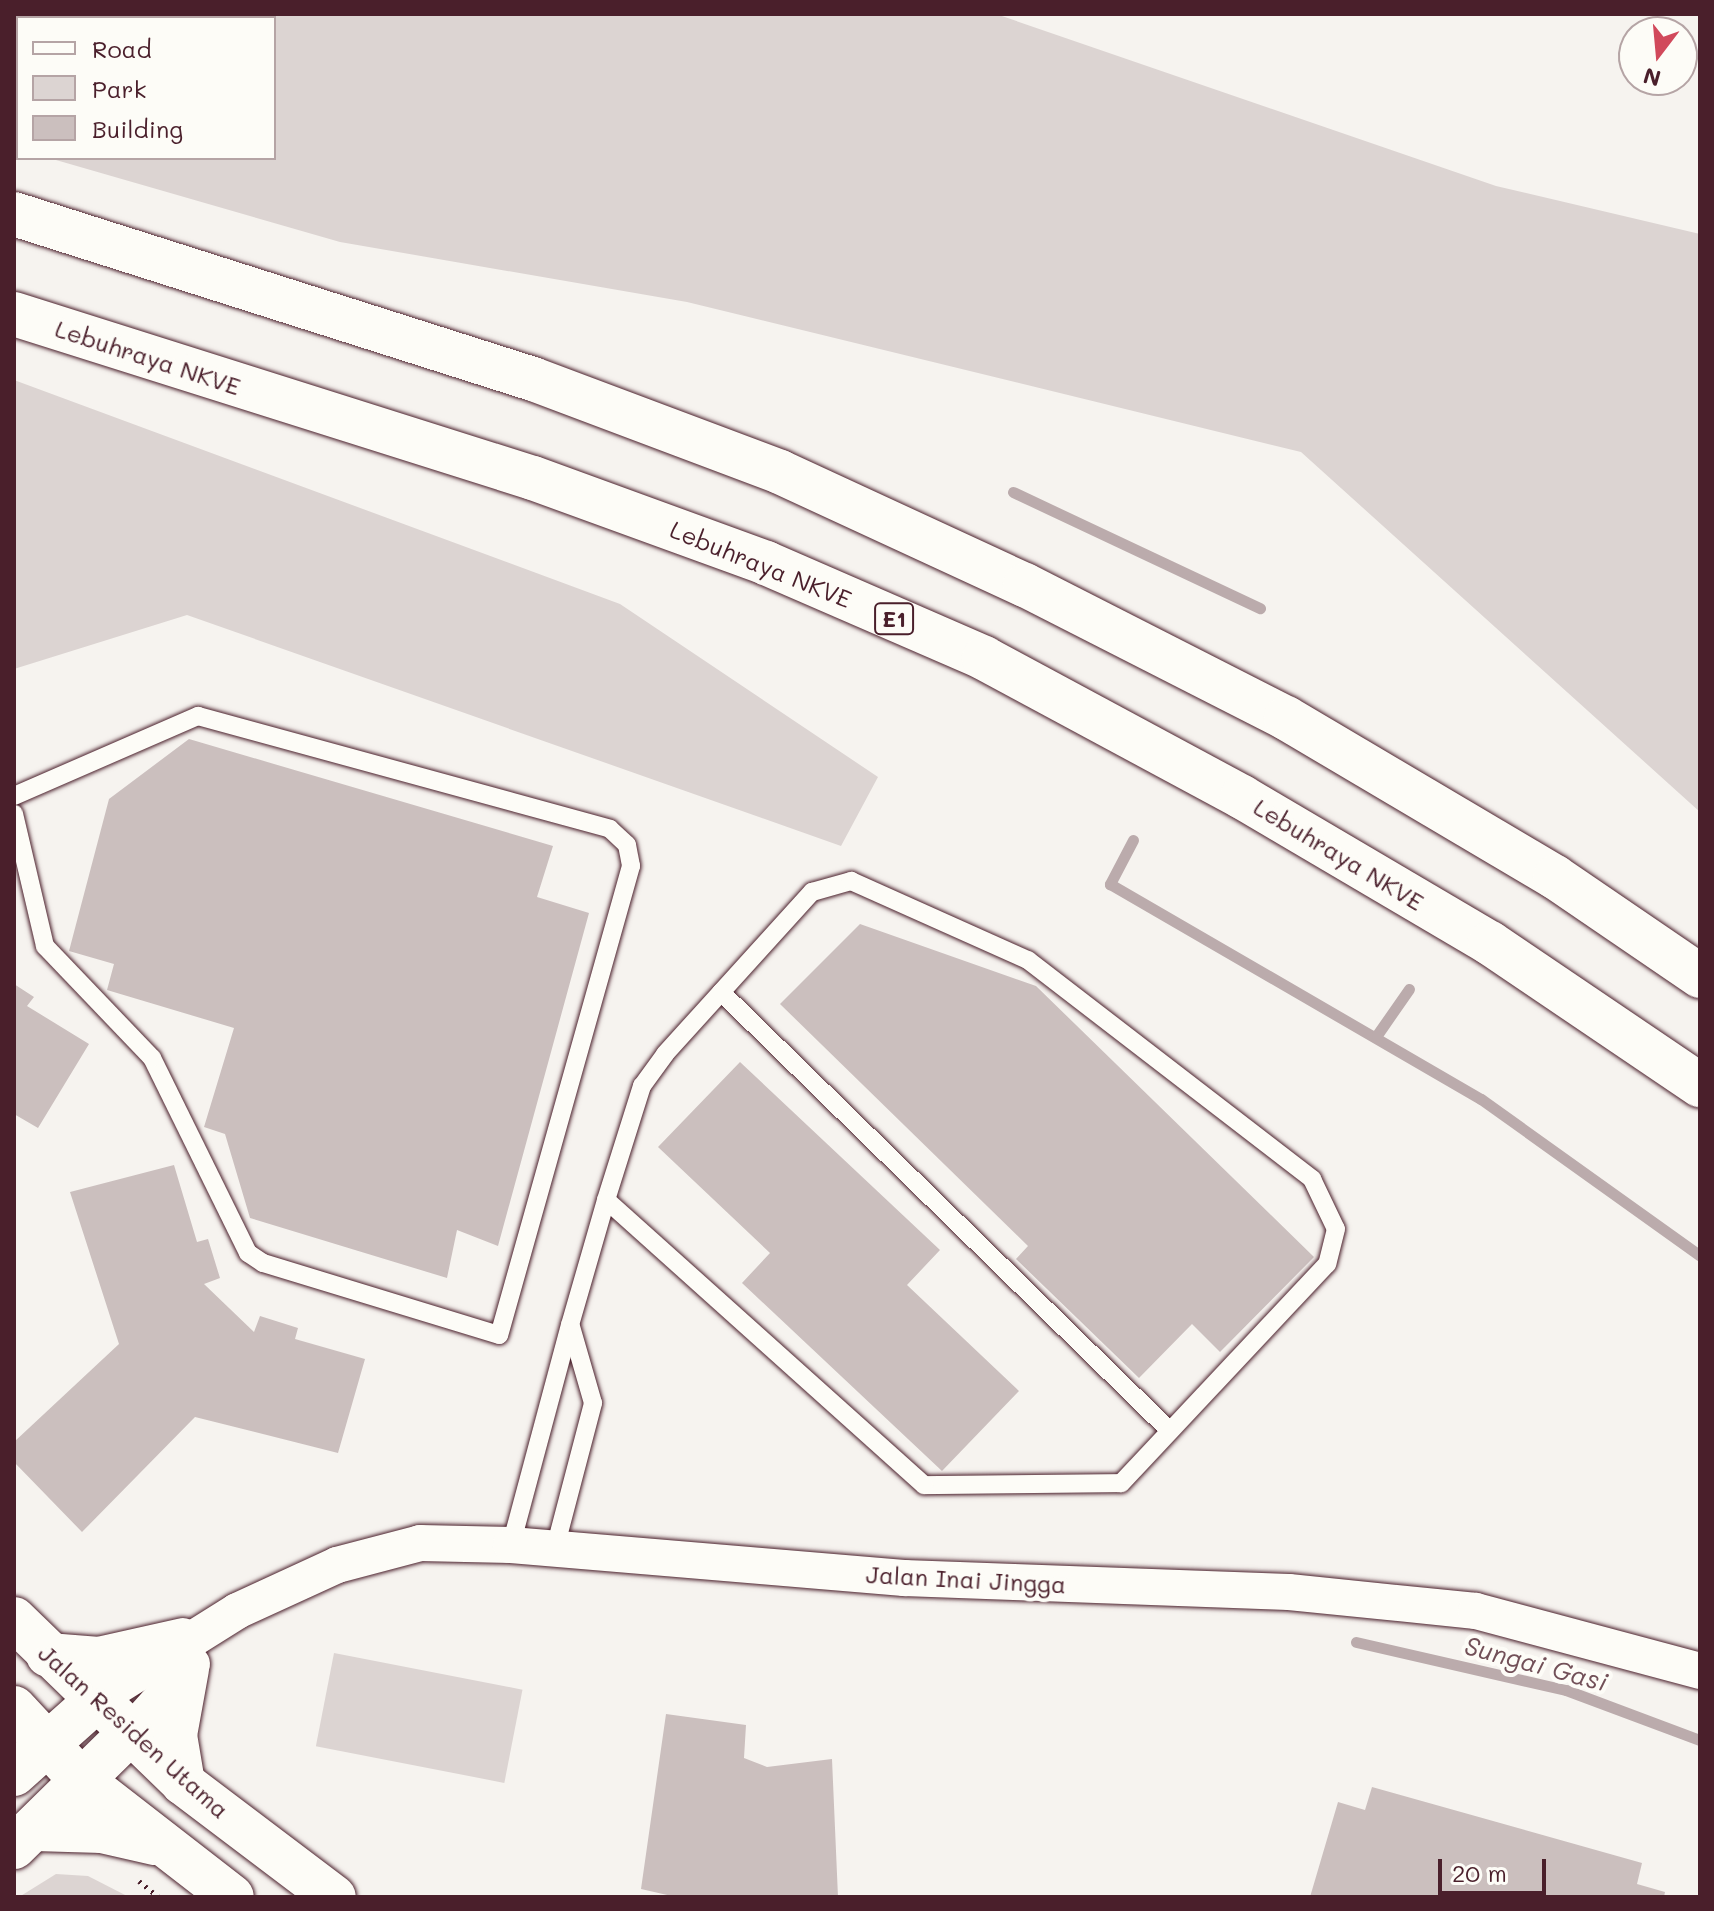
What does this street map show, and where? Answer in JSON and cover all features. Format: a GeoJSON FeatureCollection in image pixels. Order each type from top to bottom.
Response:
{"type":"FeatureCollection","features":[{"type":"Feature","properties":{"kind":"main road"},"geometry":{"type":"LineString","coordinates":[[14,214],[533,379],[780,472],[1025,585],[1286,718],[1555,877],[1700,976]]}},
{"type":"Feature","properties":{"kind":"main road","name":"Lebuhraya NKVE"},"geometry":{"type":"LineString","coordinates":[[14,314],[533,478],[766,563],[984,658],[1242,797],[1490,943],[1700,1085]]}},
{"type":"Feature","properties":{"kind":"main road","name":"Jalan Residen Utama"},"geometry":{"type":"LineString","coordinates":[[14,1619],[48,1655],[100,1697],[183,1783],[334,1897]]}},
{"type":"Feature","properties":{"kind":"main road"},"geometry":{"type":"LineString","coordinates":[[48,1655],[99,1659],[185,1655],[175,1735],[183,1783]]}},
{"type":"Feature","properties":{"kind":"main road"},"geometry":{"type":"LineString","coordinates":[[14,1774],[100,1697]]}},
{"type":"Feature","properties":{"kind":"main road"},"geometry":{"type":"LineString","coordinates":[[14,1708],[80,1779],[232,1897]]}},
{"type":"Feature","properties":{"kind":"main road"},"geometry":{"type":"LineString","coordinates":[[24,1838],[80,1779],[132,1731]]}},
{"type":"Feature","properties":{"kind":"main road"},"geometry":{"type":"LineString","coordinates":[[24,1838],[102,1831],[169,1848]]}},
{"type":"Feature","properties":{"kind":"street","name":"Jalan Inai Jingga"},"geometry":{"type":"LineString","coordinates":[[100,1697],[185,1655],[237,1611],[337,1565],[420,1543],[555,1548],[904,1578],[1289,1592],[1476,1611],[1700,1671]]}},
{"type":"Feature","properties":{"kind":"street","name":"Jalan Inai Jingga"},"geometry":{"type":"LineString","coordinates":[[132,1731],[185,1655]]}},
{"type":"Feature","properties":{"kind":"lane"},"geometry":{"type":"LineString","coordinates":[[14,796],[198,716],[610,829],[627,845],[631,866],[499,1335],[263,1263],[248,1253],[152,1058],[45,946],[14,814]]}},
{"type":"Feature","properties":{"kind":"lane"},"geometry":{"type":"LineString","coordinates":[[511,1545],[570,1325],[606,1200],[642,1086],[721,992],[812,892],[851,881],[1028,960],[1312,1179],[1336,1229],[1327,1264],[1121,1483],[924,1485],[606,1200]]}},
{"type":"Feature","properties":{"kind":"lane"},"geometry":{"type":"LineString","coordinates":[[721,992],[1170,1431]]}},
{"type":"Feature","properties":{"kind":"lane"},"geometry":{"type":"LineString","coordinates":[[555,1548],[593,1403],[570,1325]]}},
{"type":"Feature","properties":{"kind":"green space"},"geometry":{"type":"Polygon","coordinates":[[[14,14],[996,14],[1496,186],[1700,234],[1700,812],[1301,452],[687,302],[340,242],[56,160],[276,160],[276,16],[16,16],[14,148],[14,14]]]}},
{"type":"Feature","properties":{"kind":"green space"},"geometry":{"type":"Polygon","coordinates":[[[14,380],[620,604],[878,777],[841,846],[187,615],[14,669],[14,380]]]}},
{"type":"Feature","properties":{"kind":"green space"},"geometry":{"type":"Polygon","coordinates":[[[334,1653],[522,1690],[504,1783],[316,1746],[334,1653]]]}},
{"type":"Feature","properties":{"kind":"green space"},"geometry":{"type":"Polygon","coordinates":[[[56,1874],[88,1876],[129,1897],[19,1897],[56,1874]]]}},
{"type":"Feature","properties":{"kind":"building"},"geometry":{"type":"Polygon","coordinates":[[[189,739],[553,846],[537,897],[589,913],[498,1246],[457,1230],[447,1278],[250,1218],[225,1134],[204,1127],[234,1028],[107,990],[114,964],[69,951],[109,799],[189,739]]]}},
{"type":"Feature","properties":{"kind":"building"},"geometry":{"type":"Polygon","coordinates":[[[860,924],[1036,986],[1314,1257],[1220,1352],[1192,1324],[1139,1378],[1016,1259],[1028,1246],[780,1004],[860,924]]]}},
{"type":"Feature","properties":{"kind":"building"},"geometry":{"type":"Polygon","coordinates":[[[14,984],[34,997],[27,1006],[89,1044],[38,1128],[14,1114],[14,984]]]}},
{"type":"Feature","properties":{"kind":"building"},"geometry":{"type":"Polygon","coordinates":[[[740,1062],[940,1250],[907,1285],[1019,1391],[942,1471],[742,1283],[770,1253],[658,1147],[740,1062]]]}},
{"type":"Feature","properties":{"kind":"building"},"geometry":{"type":"Polygon","coordinates":[[[174,1165],[197,1242],[208,1239],[220,1278],[204,1284],[254,1332],[260,1316],[298,1328],[295,1339],[365,1359],[338,1453],[195,1417],[82,1532],[14,1462],[14,1442],[119,1344],[70,1192],[174,1165]]]}},
{"type":"Feature","properties":{"kind":"building"},"geometry":{"type":"Polygon","coordinates":[[[666,1714],[746,1725],[744,1758],[767,1767],[832,1759],[838,1897],[676,1897],[641,1889],[666,1714]]]}},
{"type":"Feature","properties":{"kind":"building"},"geometry":{"type":"Polygon","coordinates":[[[1372,1787],[1642,1863],[1637,1884],[1665,1892],[1664,1897],[1310,1897],[1338,1802],[1365,1810],[1372,1787]]]}},
{"type":"Feature","properties":{"kind":"waterway"},"geometry":{"type":"LineString","coordinates":[[1013,492],[1260,608]]}},
{"type":"Feature","properties":{"kind":"waterway"},"geometry":{"type":"LineString","coordinates":[[1133,840],[1110,884],[1481,1099],[1700,1256]]}},
{"type":"Feature","properties":{"kind":"waterway"},"geometry":{"type":"LineString","coordinates":[[1377,1035],[1409,989]]}},
{"type":"Feature","properties":{"kind":"waterway","name":"Sungai Gasi"},"geometry":{"type":"LineString","coordinates":[[1356,1642],[1566,1690],[1700,1740]]}}]}
